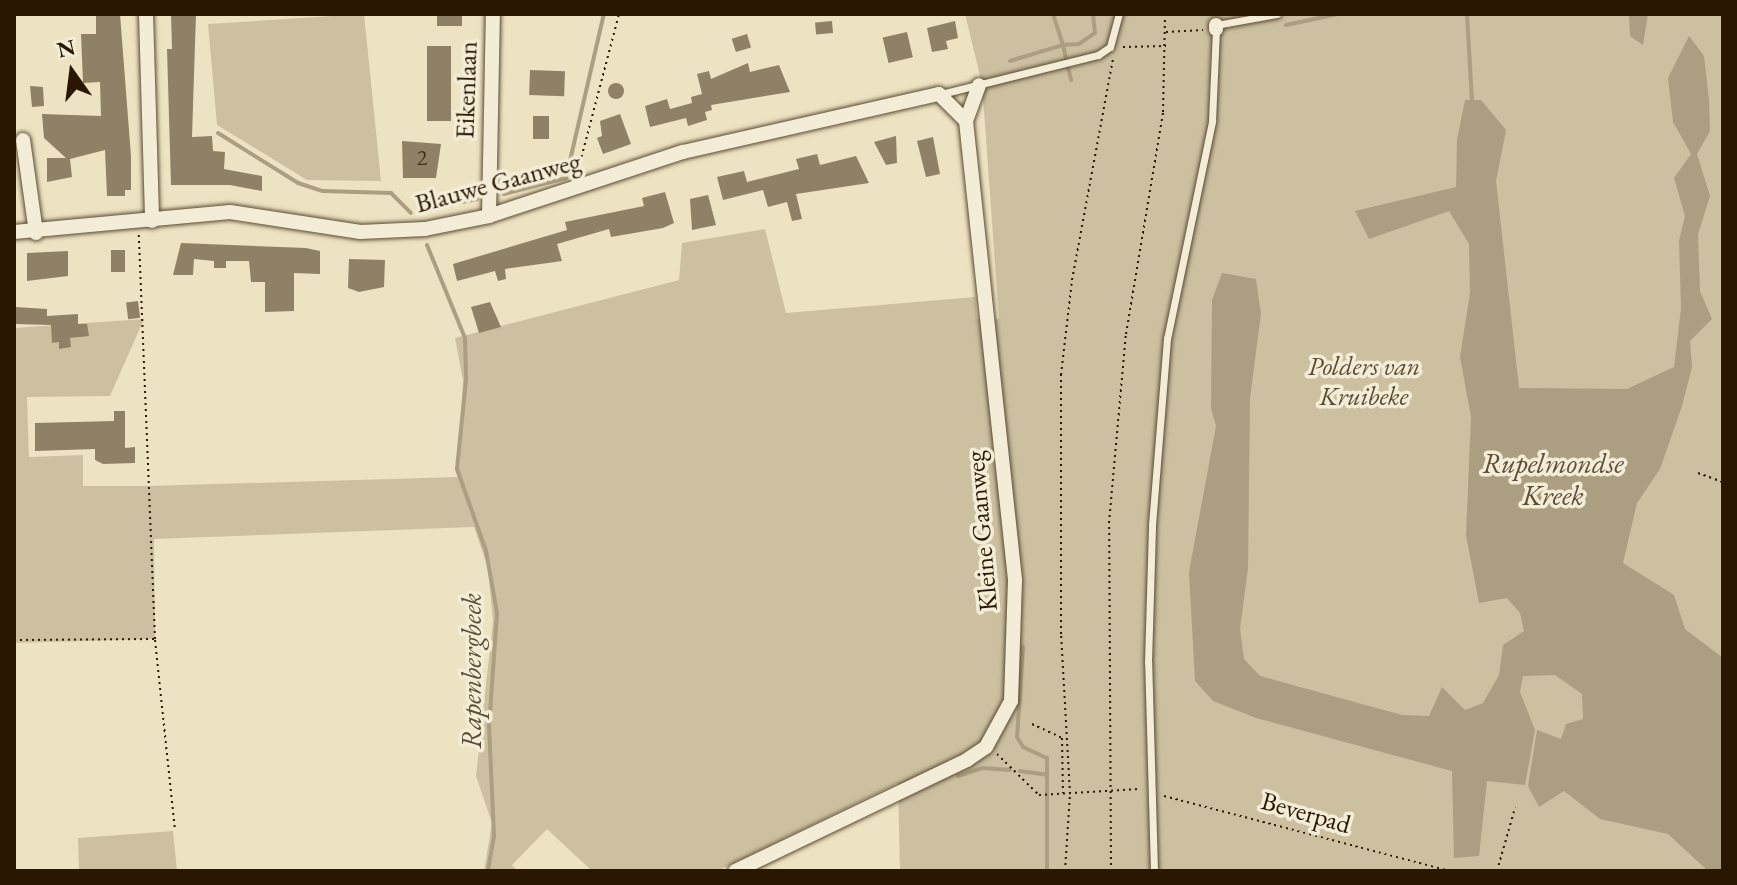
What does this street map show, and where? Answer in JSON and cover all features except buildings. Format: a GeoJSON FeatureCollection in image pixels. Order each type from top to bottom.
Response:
{"type":"FeatureCollection","features":[{"type":"Feature","properties":{"kind":"street"},"geometry":{"type":"LineString","coordinates":[[146,14],[146,221]]}},
{"type":"Feature","properties":{"kind":"street","name":"Eikenlaan"},"geometry":{"type":"LineString","coordinates":[[489,216],[493,14]]}},
{"type":"Feature","properties":{"kind":"street","name":"Kleine Gaanweg"},"geometry":{"type":"LineString","coordinates":[[979,85],[966,121],[1015,580],[1011,701],[986,747]]}},
{"type":"Feature","properties":{"kind":"street"},"geometry":{"type":"LineString","coordinates":[[939,94],[966,121]]}},
{"type":"Feature","properties":{"kind":"street","name":"Blauwe Gaanweg"},"geometry":{"type":"LineString","coordinates":[[14,232],[36,233],[243,213],[393,233],[489,216],[683,152],[939,94]]}},
{"type":"Feature","properties":{"kind":"street"},"geometry":{"type":"LineString","coordinates":[[23,140],[36,233]]}},
{"type":"Feature","properties":{"kind":"street"},"geometry":{"type":"LineString","coordinates":[[735,871],[933,778],[986,747]]}},
{"type":"Feature","properties":{"kind":"lane"},"geometry":{"type":"LineString","coordinates":[[939,94],[1079,60],[1110,47],[1119,14]]}},
{"type":"Feature","properties":{"kind":"lane"},"geometry":{"type":"LineString","coordinates":[[1154,871],[1148,662],[1167,339],[1212,121],[1216,21],[1277,14]]}},
{"type":"Feature","properties":{"kind":"path"},"geometry":{"type":"LineString","coordinates":[[573,190],[619,14]]}},
{"type":"Feature","properties":{"kind":"path"},"geometry":{"type":"LineString","coordinates":[[1111,871],[1109,523],[1126,334],[1154,180],[1166,46],[1165,14]]}},
{"type":"Feature","properties":{"kind":"path"},"geometry":{"type":"LineString","coordinates":[[1166,32],[1216,21]]}},
{"type":"Feature","properties":{"kind":"path"},"geometry":{"type":"LineString","coordinates":[[1110,47],[1166,46]]}},
{"type":"Feature","properties":{"kind":"path"},"geometry":{"type":"LineString","coordinates":[[1065,871],[1070,794],[1061,634],[1061,375],[1072,280],[1115,53],[1110,47]]}},
{"type":"Feature","properties":{"kind":"path"},"geometry":{"type":"LineString","coordinates":[[146,221],[155,639],[175,829]]}},
{"type":"Feature","properties":{"kind":"path"},"geometry":{"type":"LineString","coordinates":[[1698,473],[1723,482]]}},
{"type":"Feature","properties":{"kind":"path"},"geometry":{"type":"LineString","coordinates":[[14,640],[155,639]]}},
{"type":"Feature","properties":{"kind":"path"},"geometry":{"type":"LineString","coordinates":[[1032,724],[1062,738],[1063,794]]}},
{"type":"Feature","properties":{"kind":"path","name":"Beverpad"},"geometry":{"type":"LineString","coordinates":[[986,747],[1007,759],[1022,784],[1039,795],[1154,791],[1449,871]]}},
{"type":"Feature","properties":{"kind":"path"},"geometry":{"type":"LineString","coordinates":[[1497,871],[1515,808]]}},
{"type":"Feature","properties":{"kind":"green space"},"geometry":{"type":"Polygon","coordinates":[[[364,14],[381,181],[307,180],[217,125],[208,24],[364,14]]]}},
{"type":"Feature","properties":{"kind":"green space","name":"Polders van Kruibeke"},"geometry":{"type":"Polygon","coordinates":[[[965,14],[1723,14],[1723,871],[900,871],[898,783],[717,871],[592,871],[547,829],[512,865],[518,871],[484,871],[492,823],[476,776],[493,621],[488,568],[474,527],[154,539],[155,639],[14,643],[14,328],[144,319],[110,396],[27,397],[29,457],[83,455],[83,486],[148,486],[458,477],[463,381],[455,338],[679,280],[682,243],[765,229],[786,313],[975,297],[977,319],[999,319],[982,84],[965,14]]]}},
{"type":"Feature","properties":{"kind":"green space"},"geometry":{"type":"Polygon","coordinates":[[[173,831],[177,871],[79,871],[78,838],[173,831]]]}},
{"type":"Feature","properties":{"kind":"water"},"geometry":{"type":"Polygon","coordinates":[[[1629,14],[1648,14],[1643,45],[1630,36],[1629,14]]]}},
{"type":"Feature","properties":{"kind":"water","name":"Rupelmondse Kreek"},"geometry":{"type":"Polygon","coordinates":[[[1689,36],[1704,56],[1709,100],[1710,131],[1697,154],[1710,196],[1698,234],[1700,291],[1712,319],[1690,341],[1692,367],[1682,406],[1660,469],[1637,503],[1623,563],[1674,595],[1685,629],[1723,658],[1723,871],[1708,871],[1668,834],[1600,819],[1564,791],[1539,807],[1528,786],[1537,730],[1561,739],[1566,724],[1583,719],[1582,694],[1555,675],[1523,676],[1520,692],[1535,730],[1525,785],[1487,781],[1479,856],[1454,858],[1452,771],[1256,718],[1213,701],[1195,681],[1189,572],[1216,426],[1211,408],[1212,300],[1222,273],[1256,279],[1261,314],[1250,398],[1248,568],[1240,629],[1244,659],[1260,676],[1402,715],[1429,716],[1442,687],[1465,710],[1483,703],[1499,675],[1503,645],[1524,631],[1520,613],[1507,598],[1479,603],[1466,535],[1471,417],[1460,357],[1470,293],[1469,244],[1449,211],[1369,239],[1355,211],[1456,187],[1457,140],[1465,100],[1481,100],[1506,130],[1496,181],[1519,388],[1627,389],[1674,367],[1681,308],[1679,241],[1685,216],[1674,178],[1691,154],[1673,122],[1668,78],[1689,36]]]}},
{"type":"Feature","properties":{"kind":"waterway"},"geometry":{"type":"LineString","coordinates":[[504,194],[566,178],[604,14]]}},
{"type":"Feature","properties":{"kind":"waterway"},"geometry":{"type":"LineString","coordinates":[[1053,14],[1063,45],[1079,44],[1095,33],[1093,14]]}},
{"type":"Feature","properties":{"kind":"waterway"},"geometry":{"type":"LineString","coordinates":[[1286,25],[1338,14]]}},
{"type":"Feature","properties":{"kind":"waterway"},"geometry":{"type":"LineString","coordinates":[[1467,14],[1472,100]]}},
{"type":"Feature","properties":{"kind":"waterway"},"geometry":{"type":"LineString","coordinates":[[1010,61],[1063,45],[1071,80]]}},
{"type":"Feature","properties":{"kind":"waterway","name":"Rapenbergbeek"},"geometry":{"type":"LineString","coordinates":[[218,133],[298,183],[323,191],[391,193],[411,213]]}},
{"type":"Feature","properties":{"kind":"waterway"},"geometry":{"type":"LineString","coordinates":[[419,211],[477,199]]}},
{"type":"Feature","properties":{"kind":"waterway","name":"Rapenbergbeek"},"geometry":{"type":"LineString","coordinates":[[427,245],[465,338],[466,380],[457,469],[486,551],[497,613],[489,726],[494,836],[488,871]]}},
{"type":"Feature","properties":{"kind":"waterway"},"geometry":{"type":"LineString","coordinates":[[1023,647],[1017,737],[1023,747],[1047,758],[1047,871]]}},
{"type":"Feature","properties":{"kind":"waterway"},"geometry":{"type":"LineString","coordinates":[[958,776],[982,768],[1010,770]]}},
{"type":"Feature","properties":{"kind":"waterway"},"geometry":{"type":"LineString","coordinates":[[1020,771],[1047,775]]}}]}
